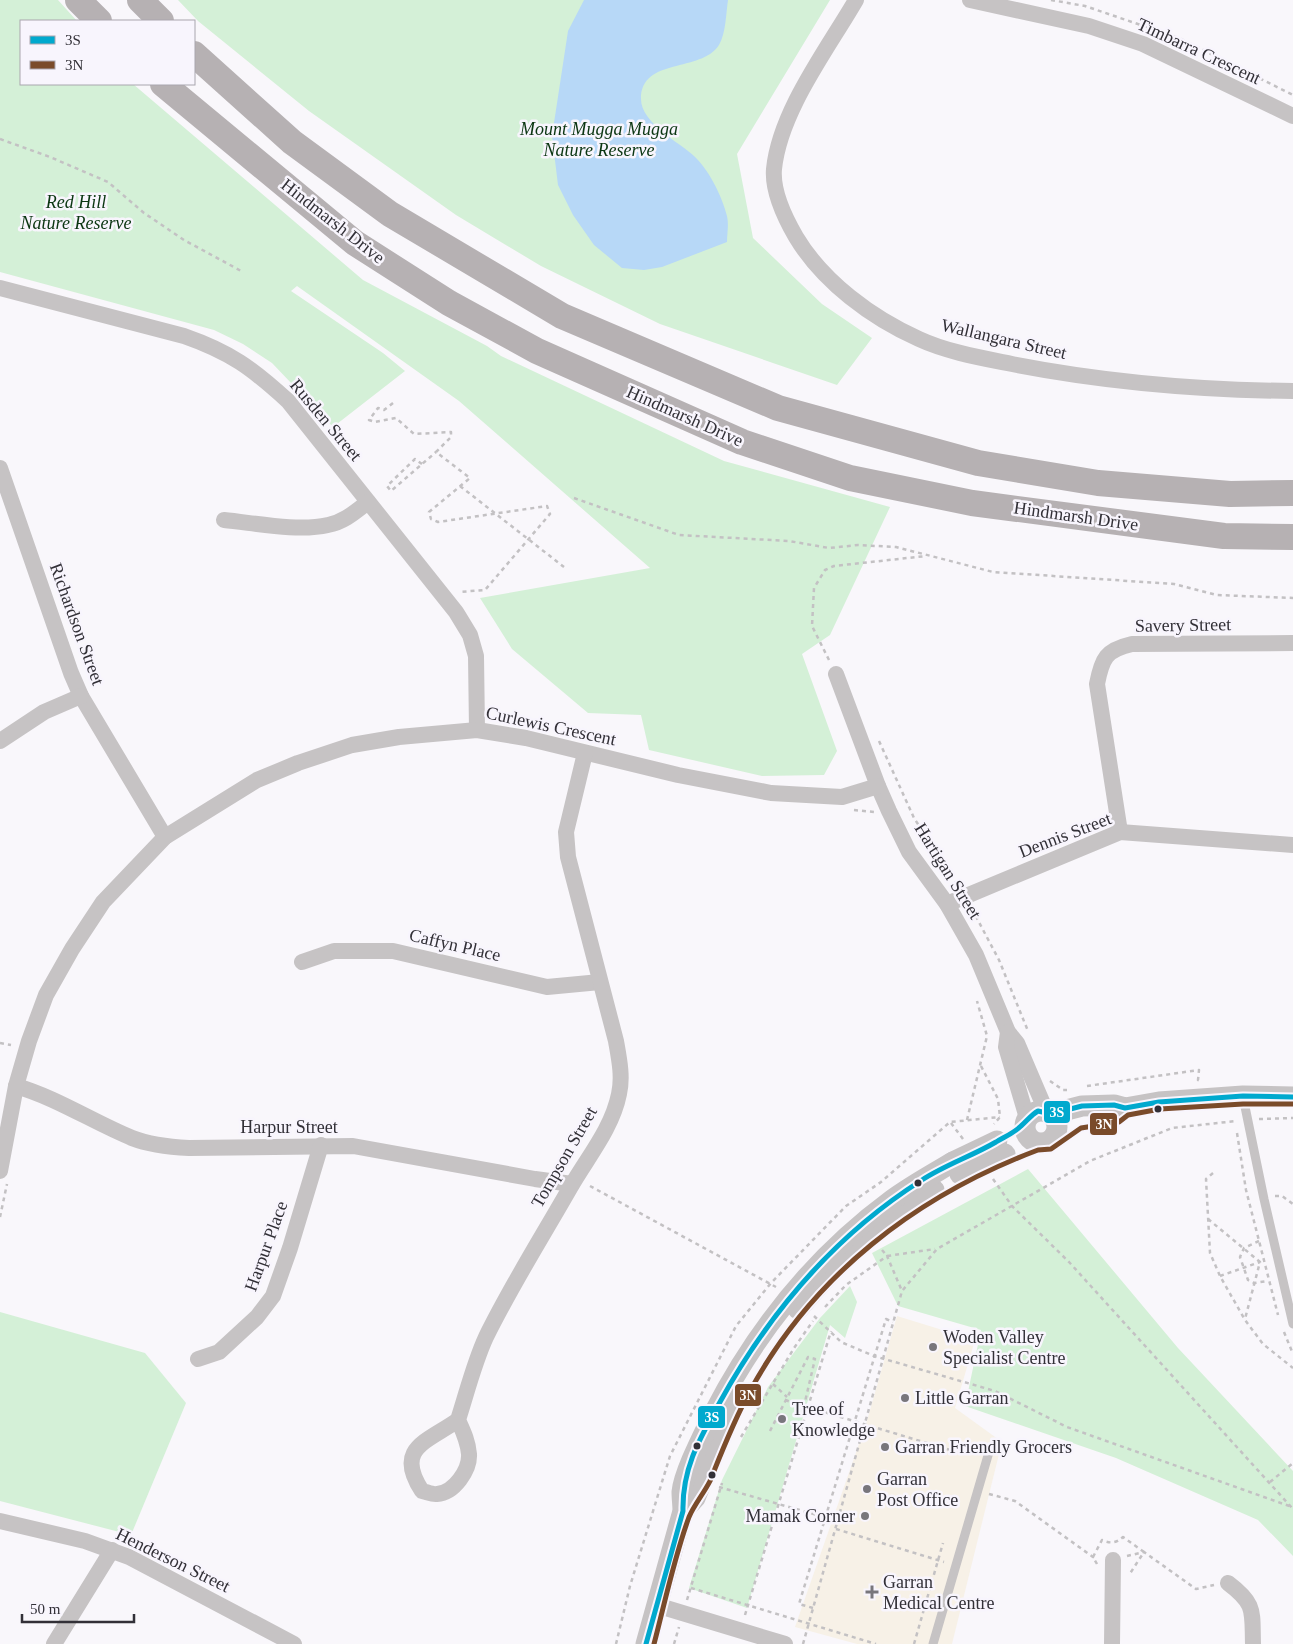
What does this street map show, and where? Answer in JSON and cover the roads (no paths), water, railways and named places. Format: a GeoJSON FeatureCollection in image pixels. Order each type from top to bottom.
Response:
{"type":"FeatureCollection","features":[{"type":"Feature","properties":{"kind":"main road"},"geometry":{"type":"LineString","coordinates":[[78,0],[98,20]]}},
{"type":"Feature","properties":{"kind":"main road"},"geometry":{"type":"LineString","coordinates":[[140,0],[160,20]]}},
{"type":"Feature","properties":{"kind":"main road","name":"Hindmarsh Drive"},"geometry":{"type":"LineString","coordinates":[[195,55],[292,142],[390,214],[562,316],[778,408],[978,463],[1088,481],[1230,494],[1293,493]]}},
{"type":"Feature","properties":{"kind":"main road","name":"Hindmarsh Drive"},"geometry":{"type":"LineString","coordinates":[[163,85],[355,242],[449,303],[537,351],[742,442],[850,478],[972,502],[1224,536],[1293,536]]}},
{"type":"Feature","properties":{"kind":"street","name":"Wallangara Street"},"geometry":{"type":"LineString","coordinates":[[856,0],[781,132],[774,171],[782,212],[803,248],[829,279],[871,312],[919,340],[976,356],[1071,375],[1238,391],[1293,392]]}},
{"type":"Feature","properties":{"kind":"street","name":"Timbarra Crescent"},"geometry":{"type":"LineString","coordinates":[[970,0],[1088,26],[1143,44],[1293,116]]}},
{"type":"Feature","properties":{"kind":"street","name":"Rusden Street"},"geometry":{"type":"LineString","coordinates":[[0,288],[184,336],[231,355],[256,372],[288,401],[442,594],[470,635],[476,656],[477,730]]}},
{"type":"Feature","properties":{"kind":"street","name":"Richardson Street"},"geometry":{"type":"LineString","coordinates":[[0,468],[71,673],[81,696],[165,837]]}},
{"type":"Feature","properties":{"kind":"street"},"geometry":{"type":"LineString","coordinates":[[224,520],[310,528],[329,525],[349,517],[368,502]]}},
{"type":"Feature","properties":{"kind":"street","name":"Savery Street"},"geometry":{"type":"LineString","coordinates":[[1120,832],[1097,684],[1102,663],[1114,648],[1132,644],[1293,642]]}},
{"type":"Feature","properties":{"kind":"street","name":"Hartigan Street"},"geometry":{"type":"LineString","coordinates":[[836,674],[878,786],[909,852],[947,904],[976,956],[1008,1032],[1006,1047],[1040,1124]]}},
{"type":"Feature","properties":{"kind":"street"},"geometry":{"type":"LineString","coordinates":[[0,741],[44,712],[81,696]]}},
{"type":"Feature","properties":{"kind":"street","name":"Curlewis Crescent"},"geometry":{"type":"LineString","coordinates":[[4,1175],[16,1086],[29,1040],[46,995],[72,948],[103,902],[165,837],[200,813],[257,780],[298,762],[352,745],[399,737],[477,730],[526,738],[678,775],[771,793],[842,797],[878,786]]}},
{"type":"Feature","properties":{"kind":"street","name":"Tompson Street"},"geometry":{"type":"LineString","coordinates":[[458,1420],[475,1364],[486,1336],[609,1121],[619,1094],[620,1068],[616,1041],[568,857],[566,832],[585,753]]}},
{"type":"Feature","properties":{"kind":"street","name":"Dennis Street"},"geometry":{"type":"LineString","coordinates":[[947,904],[971,902],[1120,832],[1293,845]]}},
{"type":"Feature","properties":{"kind":"street","name":"Caffyn Place"},"geometry":{"type":"LineString","coordinates":[[302,962],[334,951],[393,950],[547,987],[600,982]]}},
{"type":"Feature","properties":{"kind":"street","name":"Harpur Street"},"geometry":{"type":"LineString","coordinates":[[16,1086],[40,1093],[133,1138],[162,1146],[189,1148],[353,1146],[535,1179],[574,1181]]}},
{"type":"Feature","properties":{"kind":"street"},"geometry":{"type":"LineString","coordinates":[[646,1644],[683,1511],[695,1498],[703,1482],[698,1446],[724,1393],[753,1346],[789,1297],[835,1248],[861,1224],[893,1199],[957,1168],[998,1141],[1040,1124],[1117,1115],[1125,1108],[1159,1102],[1243,1096],[1293,1096]]}},
{"type":"Feature","properties":{"kind":"street","name":"Harpur Place"},"geometry":{"type":"LineString","coordinates":[[198,1359],[219,1352],[257,1317],[272,1296],[290,1248],[321,1145]]}},
{"type":"Feature","properties":{"kind":"street"},"geometry":{"type":"LineString","coordinates":[[458,1420],[466,1436],[469,1456],[463,1473],[451,1490],[436,1495],[422,1491],[414,1478],[410,1462],[414,1454],[422,1443],[458,1420]]}},
{"type":"Feature","properties":{"kind":"street","name":"Henderson Street"},"geometry":{"type":"LineString","coordinates":[[0,1520],[112,1550],[294,1644]]}},
{"type":"Feature","properties":{"kind":"street"},"geometry":{"type":"LineString","coordinates":[[54,1644],[112,1550]]}},
{"type":"Feature","properties":{"kind":"street"},"geometry":{"type":"LineString","coordinates":[[1112,1560],[1112,1644]]}},
{"type":"Feature","properties":{"kind":"street"},"geometry":{"type":"LineString","coordinates":[[1228,1583],[1241,1593],[1252,1607],[1253,1644]]}},
{"type":"Feature","properties":{"kind":"street"},"geometry":{"type":"LineString","coordinates":[[656,1606],[785,1644]]}},
{"type":"Feature","properties":{"kind":"lane"},"geometry":{"type":"LineString","coordinates":[[1243,1096],[1264,1199],[1293,1324]]}},
{"type":"Feature","properties":{"kind":"lane"},"geometry":{"type":"LineString","coordinates":[[933,1644],[989,1452]]}},
{"type":"Feature","properties":{"kind":"water"},"geometry":{"type":"Polygon","coordinates":[[[584,0],[728,0],[724,29],[719,45],[710,54],[661,71],[651,77],[644,86],[641,99],[647,116],[654,124],[694,156],[710,176],[722,200],[727,216],[727,242],[662,267],[644,270],[622,268],[594,245],[573,215],[558,185],[552,136],[568,31],[584,0]]]}},
{"type":"Feature","properties":{"kind":"place","name":"Woden Valley Specialist Centre"},"geometry":{"type":"Point","coordinates":[933,1347]}},
{"type":"Feature","properties":{"kind":"place","name":"Little Garran"},"geometry":{"type":"Point","coordinates":[905,1398]}},
{"type":"Feature","properties":{"kind":"place","name":"Tree of Knowledge"},"geometry":{"type":"Point","coordinates":[782,1419]}},
{"type":"Feature","properties":{"kind":"place","name":"Garran Friendly Grocers"},"geometry":{"type":"Point","coordinates":[885,1447]}},
{"type":"Feature","properties":{"kind":"place","name":"Garran Post Office"},"geometry":{"type":"Point","coordinates":[867,1489]}},
{"type":"Feature","properties":{"kind":"place","name":"Mamak Corner"},"geometry":{"type":"Point","coordinates":[865,1516]}},
{"type":"Feature","properties":{"kind":"place","name":"Garran Medical Centre"},"geometry":{"type":"Point","coordinates":[872,1592]}},
{"type":"Feature","properties":{"kind":"park label","name":"Mount Mugga Mugga Nature Reserve"},"geometry":{"type":"Point","coordinates":[599,139]}},
{"type":"Feature","properties":{"kind":"park label","name":"Red Hill Nature Reserve"},"geometry":{"type":"Point","coordinates":[76,212]}}]}
